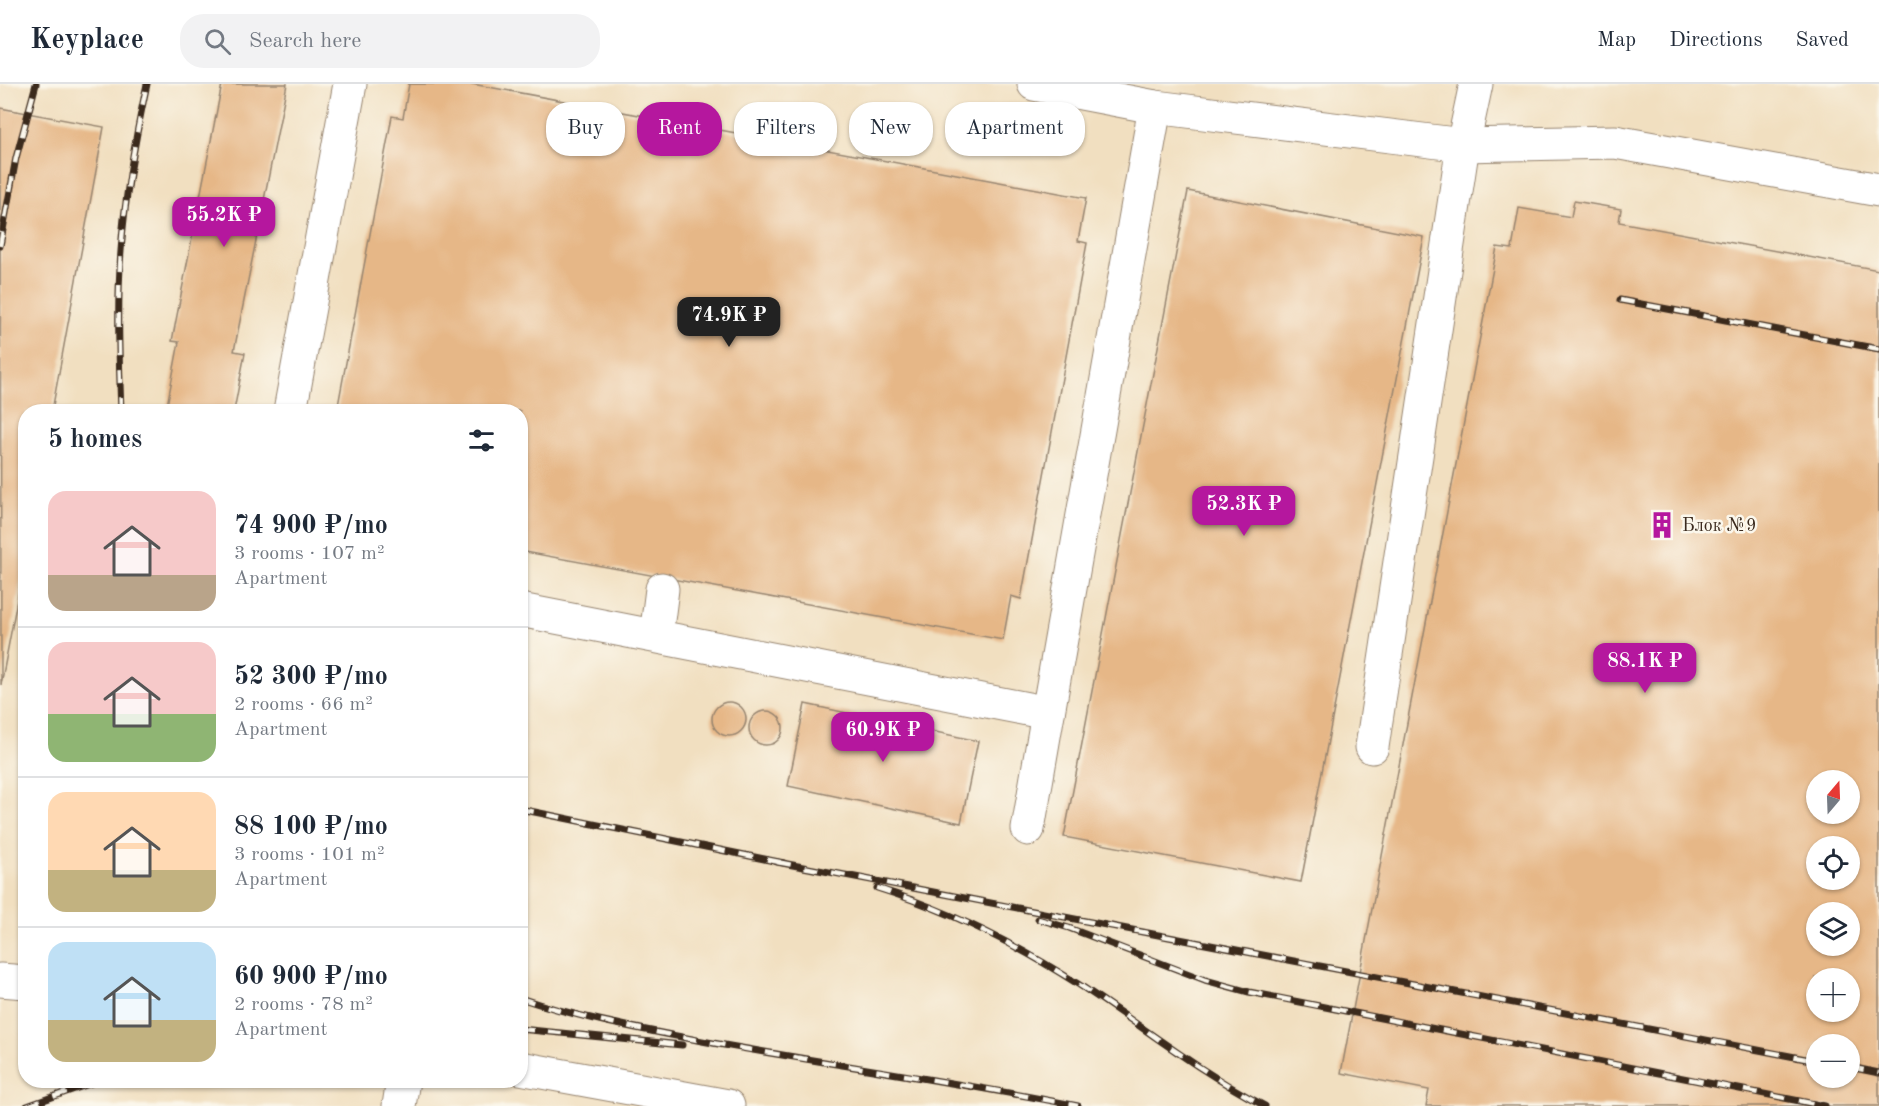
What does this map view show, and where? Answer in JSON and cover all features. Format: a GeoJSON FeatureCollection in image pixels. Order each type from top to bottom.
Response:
{"type":"FeatureCollection","features":[{"type":"Feature","properties":{"kind":"lane"},"geometry":{"type":"LineString","coordinates":[[291,404],[350,84]]}},
{"type":"Feature","properties":{"kind":"lane"},"geometry":{"type":"LineString","coordinates":[[1034,84],[1155,107],[1463,145],[1615,142],[1879,190]]}},
{"type":"Feature","properties":{"kind":"lane"},"geometry":{"type":"LineString","coordinates":[[1372,747],[1463,145],[1476,84]]}},
{"type":"Feature","properties":{"kind":"lane"},"geometry":{"type":"LineString","coordinates":[[1028,828],[1155,107]]}},
{"type":"Feature","properties":{"kind":"lane"},"geometry":{"type":"LineString","coordinates":[[656,636],[662,589]]}},
{"type":"Feature","properties":{"kind":"lane"},"geometry":{"type":"LineString","coordinates":[[528,612],[1048,713]]}},
{"type":"Feature","properties":{"kind":"lane"},"geometry":{"type":"LineString","coordinates":[[0,980],[18,981]]}},
{"type":"Feature","properties":{"kind":"lane"},"geometry":{"type":"LineString","coordinates":[[528,1069],[728,1106]]}},
{"type":"Feature","properties":{"kind":"lane"},"geometry":{"type":"LineString","coordinates":[[399,1106],[402,1088]]}},
{"type":"Feature","properties":{"kind":"building"},"geometry":{"type":"Polygon","coordinates":[[[222,84],[287,84],[234,351],[245,353],[235,404],[167,404],[179,342],[172,341],[222,84]]]}},
{"type":"Feature","properties":{"kind":"building"},"geometry":{"type":"Polygon","coordinates":[[[409,84],[472,84],[569,102],[546,102],[546,156],[625,156],[625,112],[637,115],[637,156],[722,156],[722,130],[734,133],[734,156],[837,156],[837,152],[849,154],[849,156],[860,156],[1086,198],[1078,241],[1087,243],[1021,599],[1011,596],[1003,640],[528,552],[528,404],[338,404],[392,116],[403,118],[409,84]]]}},
{"type":"Feature","properties":{"kind":"building"},"geometry":{"type":"Polygon","coordinates":[[[0,108],[104,127],[53,404],[18,404],[18,595],[1,685],[0,108]]]}},
{"type":"Feature","properties":{"kind":"building"},"geometry":{"type":"Polygon","coordinates":[[[1188,191],[1424,237],[1301,882],[1064,837],[1188,191]]]}},
{"type":"Feature","properties":{"kind":"building","name":"Блок №9"},"geometry":{"type":"Polygon","coordinates":[[[1574,201],[1621,209],[1619,222],[1879,270],[1879,1106],[1426,1106],[1429,1090],[1341,1073],[1497,247],[1512,249],[1519,208],[1571,217],[1574,201]]]}},
{"type":"Feature","properties":{"kind":"building"},"geometry":{"type":"Polygon","coordinates":[[[729,702],[741,707],[746,719],[741,731],[729,736],[717,731],[712,719],[717,707],[729,702]]]}},
{"type":"Feature","properties":{"kind":"building"},"geometry":{"type":"Polygon","coordinates":[[[805,704],[978,741],[961,823],[788,786],[805,704]]]}},
{"type":"Feature","properties":{"kind":"building"},"geometry":{"type":"Polygon","coordinates":[[[766,711],[778,716],[783,728],[778,740],[766,745],[754,740],[749,728],[754,716],[766,711]]]}},
{"type":"Feature","properties":{"kind":"railway"},"geometry":{"type":"LineString","coordinates":[[0,246],[16,158],[36,84]]}},
{"type":"Feature","properties":{"kind":"railway"},"geometry":{"type":"LineString","coordinates":[[121,404],[119,311],[121,251],[131,167],[147,84]]}},
{"type":"Feature","properties":{"kind":"railway"},"geometry":{"type":"LineString","coordinates":[[1620,300],[1879,349]]}},
{"type":"Feature","properties":{"kind":"railway"},"geometry":{"type":"LineString","coordinates":[[528,811],[784,863]]}},
{"type":"Feature","properties":{"kind":"railway"},"geometry":{"type":"LineString","coordinates":[[777,862],[1806,1059]]}},
{"type":"Feature","properties":{"kind":"railway"},"geometry":{"type":"LineString","coordinates":[[877,888],[955,917],[1030,955],[1078,984],[1193,1063],[1265,1106]]}},
{"type":"Feature","properties":{"kind":"railway"},"geometry":{"type":"LineString","coordinates":[[1038,919],[1069,928],[1205,980],[1249,992],[1825,1106]]}},
{"type":"Feature","properties":{"kind":"railway"},"geometry":{"type":"LineString","coordinates":[[528,1001],[587,1017],[702,1041],[1078,1106]]}},
{"type":"Feature","properties":{"kind":"railway"},"geometry":{"type":"LineString","coordinates":[[528,1030],[682,1045]]}},
{"type":"Feature","properties":{"kind":"railway"},"geometry":{"type":"LineString","coordinates":[[1860,1069],[1879,1073]]}},
{"type":"Feature","properties":{"kind":"railway"},"geometry":{"type":"LineString","coordinates":[[27,1106],[78,1088]]}},
{"type":"Feature","properties":{"kind":"place","name":"Блок №9"},"geometry":{"type":"Point","coordinates":[1662,525]}}]}
